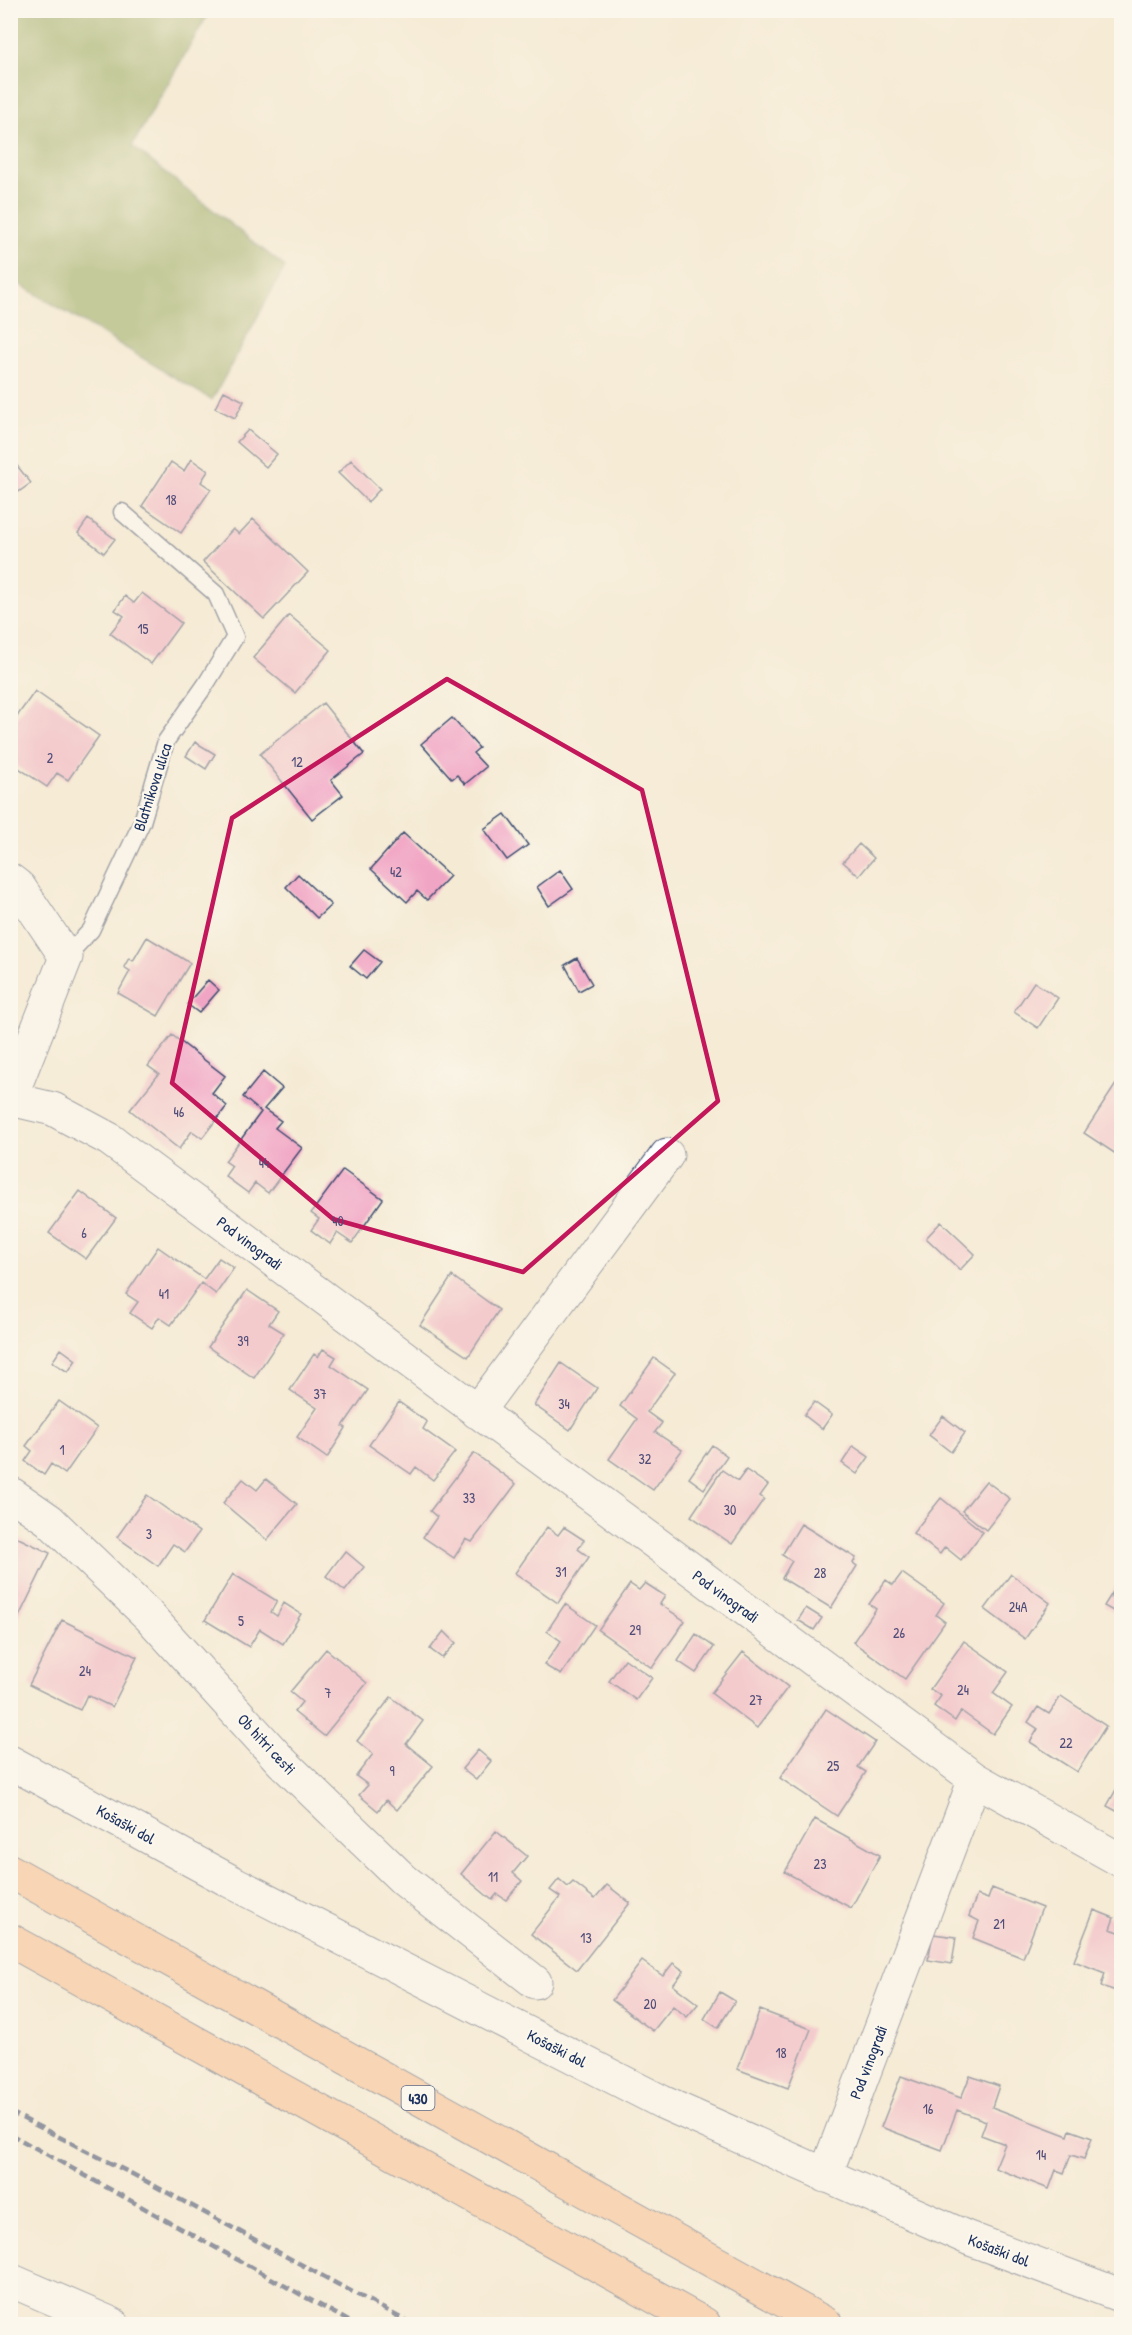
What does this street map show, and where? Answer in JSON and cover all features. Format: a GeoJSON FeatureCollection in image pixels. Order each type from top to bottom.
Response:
{"type":"FeatureCollection","features":[{"type":"Feature","properties":{"kind":"highway","name":"430"},"geometry":{"type":"LineString","coordinates":[[10,1870],[826,2325]]}},
{"type":"Feature","properties":{"kind":"highway"},"geometry":{"type":"LineString","coordinates":[[10,1940],[704,2325]]}},
{"type":"Feature","properties":{"kind":"street"},"geometry":{"type":"LineString","coordinates":[[10,880],[20,887],[66,957]]}},
{"type":"Feature","properties":{"kind":"street","name":"Blatnikova ulica"},"geometry":{"type":"LineString","coordinates":[[10,1099],[66,957]]}},
{"type":"Feature","properties":{"kind":"street","name":"Pod vinogradi"},"geometry":{"type":"LineString","coordinates":[[10,1099],[53,1109],[110,1139],[975,1779],[1122,1861]]}},
{"type":"Feature","properties":{"kind":"street"},"geometry":{"type":"LineString","coordinates":[[477,1412],[667,1155]]}},
{"type":"Feature","properties":{"kind":"street","name":"Ob hitri cesti"},"geometry":{"type":"LineString","coordinates":[[10,1493],[49,1520],[148,1615],[282,1762],[404,1881],[535,1982]]}},
{"type":"Feature","properties":{"kind":"street","name":"Košaški dol"},"geometry":{"type":"LineString","coordinates":[[10,1762],[230,1881],[662,2102],[968,2238],[1122,2296]]}},
{"type":"Feature","properties":{"kind":"street","name":"Pod vinogradi"},"geometry":{"type":"LineString","coordinates":[[825,2176],[975,1779]]}},
{"type":"Feature","properties":{"kind":"street"},"geometry":{"type":"LineString","coordinates":[[10,2280],[112,2325]]}},
{"type":"Feature","properties":{"kind":"lane","name":"Blatnikova ulica"},"geometry":{"type":"LineString","coordinates":[[66,957],[91,930],[142,822],[166,741],[206,684],[235,637],[216,594],[122,512]]}},
{"type":"Feature","properties":{"kind":"highlighted area"},"geometry":{"type":"Polygon","coordinates":[[[447,679],[642,790],[718,1101],[523,1272],[333,1219],[172,1083],[232,818],[447,679]]]}},
{"type":"Feature","properties":{"kind":"green space"},"geometry":{"type":"Polygon","coordinates":[[[10,11],[210,11],[132,146],[285,267],[212,400],[11,279],[10,11]]]}},
{"type":"Feature","properties":{"kind":"building"},"geometry":{"type":"Polygon","coordinates":[[[224,391],[244,401],[235,418],[215,408],[224,391]]]}},
{"type":"Feature","properties":{"kind":"building"},"geometry":{"type":"Polygon","coordinates":[[[248,430],[277,454],[266,467],[237,442],[248,430]]]}},
{"type":"Feature","properties":{"kind":"building"},"geometry":{"type":"Polygon","coordinates":[[[10,457],[31,483],[10,498],[10,457]]]}},
{"type":"Feature","properties":{"kind":"building"},"geometry":{"type":"Polygon","coordinates":[[[191,459],[208,471],[201,482],[211,489],[181,533],[142,506],[171,462],[184,471],[191,459]]]}},
{"type":"Feature","properties":{"kind":"building"},"geometry":{"type":"Polygon","coordinates":[[[351,460],[380,489],[368,502],[338,473],[351,460]]]}},
{"type":"Feature","properties":{"kind":"building"},"geometry":{"type":"Polygon","coordinates":[[[88,519],[115,539],[104,553],[78,533],[88,519]]]}},
{"type":"Feature","properties":{"kind":"building"},"geometry":{"type":"Polygon","coordinates":[[[253,519],[308,572],[264,619],[203,562],[233,529],[239,534],[253,519]]]}},
{"type":"Feature","properties":{"kind":"building"},"geometry":{"type":"Polygon","coordinates":[[[142,593],[181,623],[151,664],[110,633],[124,616],[115,610],[125,596],[134,603],[142,593]]]}},
{"type":"Feature","properties":{"kind":"building"},"geometry":{"type":"Polygon","coordinates":[[[289,615],[331,650],[295,693],[253,658],[289,615]]]}},
{"type":"Feature","properties":{"kind":"building"},"geometry":{"type":"Polygon","coordinates":[[[35,691],[99,736],[68,780],[57,773],[47,787],[10,762],[10,726],[35,691]]]}},
{"type":"Feature","properties":{"kind":"building"},"geometry":{"type":"Polygon","coordinates":[[[323,703],[364,754],[331,780],[343,795],[312,819],[260,754],[323,703]]]}},
{"type":"Feature","properties":{"kind":"building"},"geometry":{"type":"Polygon","coordinates":[[[452,718],[479,748],[473,753],[486,767],[465,784],[457,775],[452,779],[421,744],[452,718]]]}},
{"type":"Feature","properties":{"kind":"building"},"geometry":{"type":"Polygon","coordinates":[[[195,742],[215,754],[206,769],[186,756],[195,742]]]}},
{"type":"Feature","properties":{"kind":"building"},"geometry":{"type":"Polygon","coordinates":[[[505,814],[528,845],[507,860],[484,829],[505,814]]]}},
{"type":"Feature","properties":{"kind":"building"},"geometry":{"type":"Polygon","coordinates":[[[403,833],[450,876],[427,900],[417,891],[407,902],[371,869],[403,833]]]}},
{"type":"Feature","properties":{"kind":"building"},"geometry":{"type":"Polygon","coordinates":[[[859,844],[874,858],[859,876],[843,862],[859,844]]]}},
{"type":"Feature","properties":{"kind":"building"},"geometry":{"type":"Polygon","coordinates":[[[560,870],[573,889],[549,906],[537,887],[560,870]]]}},
{"type":"Feature","properties":{"kind":"building"},"geometry":{"type":"Polygon","coordinates":[[[298,874],[331,905],[317,918],[286,887],[298,874]]]}},
{"type":"Feature","properties":{"kind":"building"},"geometry":{"type":"Polygon","coordinates":[[[147,937],[190,963],[158,1016],[118,993],[130,971],[124,967],[129,958],[133,961],[147,937]]]}},
{"type":"Feature","properties":{"kind":"building"},"geometry":{"type":"Polygon","coordinates":[[[364,950],[380,962],[366,979],[350,966],[364,950]]]}},
{"type":"Feature","properties":{"kind":"building"},"geometry":{"type":"Polygon","coordinates":[[[577,958],[592,984],[579,991],[565,965],[577,958]]]}},
{"type":"Feature","properties":{"kind":"building"},"geometry":{"type":"Polygon","coordinates":[[[208,980],[219,990],[199,1013],[187,1004],[208,980]]]}},
{"type":"Feature","properties":{"kind":"building"},"geometry":{"type":"Polygon","coordinates":[[[1034,982],[1058,998],[1038,1028],[1014,1012],[1034,982]]]}},
{"type":"Feature","properties":{"kind":"building"},"geometry":{"type":"Polygon","coordinates":[[[172,1035],[225,1076],[212,1093],[227,1106],[202,1138],[192,1131],[179,1149],[130,1110],[159,1074],[148,1066],[172,1035]]]}},
{"type":"Feature","properties":{"kind":"building"},"geometry":{"type":"Polygon","coordinates":[[[263,1072],[282,1088],[264,1109],[281,1121],[275,1128],[302,1148],[268,1193],[255,1183],[248,1193],[225,1176],[232,1166],[225,1161],[261,1112],[243,1097],[263,1072]]]}},
{"type":"Feature","properties":{"kind":"building"},"geometry":{"type":"Polygon","coordinates":[[[1122,1075],[1122,1158],[1084,1133],[1122,1075]]]}},
{"type":"Feature","properties":{"kind":"building"},"geometry":{"type":"Polygon","coordinates":[[[343,1170],[383,1199],[352,1243],[337,1233],[330,1244],[311,1230],[319,1219],[311,1213],[343,1170]]]}},
{"type":"Feature","properties":{"kind":"building"},"geometry":{"type":"Polygon","coordinates":[[[80,1191],[116,1218],[86,1259],[49,1233],[80,1191]]]}},
{"type":"Feature","properties":{"kind":"building"},"geometry":{"type":"Polygon","coordinates":[[[941,1222],[975,1254],[960,1270],[926,1238],[941,1222]]]}},
{"type":"Feature","properties":{"kind":"building"},"geometry":{"type":"Polygon","coordinates":[[[158,1247],[204,1279],[219,1258],[234,1268],[216,1294],[201,1283],[171,1325],[159,1317],[152,1328],[130,1313],[138,1302],[126,1294],[158,1247]]]}},
{"type":"Feature","properties":{"kind":"building"},"geometry":{"type":"Polygon","coordinates":[[[452,1276],[499,1310],[468,1357],[420,1325],[452,1276]]]}},
{"type":"Feature","properties":{"kind":"building"},"geometry":{"type":"Polygon","coordinates":[[[247,1290],[278,1311],[269,1324],[284,1333],[254,1378],[208,1347],[247,1290]]]}},
{"type":"Feature","properties":{"kind":"building"},"geometry":{"type":"Polygon","coordinates":[[[61,1349],[76,1360],[68,1372],[52,1362],[61,1349]]]}},
{"type":"Feature","properties":{"kind":"building"},"geometry":{"type":"Polygon","coordinates":[[[323,1349],[336,1357],[331,1365],[368,1390],[343,1426],[346,1428],[327,1458],[297,1437],[317,1408],[290,1390],[314,1354],[318,1357],[323,1349]]]}},
{"type":"Feature","properties":{"kind":"building"},"geometry":{"type":"Polygon","coordinates":[[[654,1358],[675,1373],[647,1412],[662,1423],[655,1432],[682,1450],[653,1490],[609,1459],[637,1419],[620,1406],[654,1358]]]}},
{"type":"Feature","properties":{"kind":"building"},"geometry":{"type":"Polygon","coordinates":[[[561,1363],[597,1388],[570,1430],[534,1405],[561,1363]]]}},
{"type":"Feature","properties":{"kind":"building"},"geometry":{"type":"Polygon","coordinates":[[[59,1401],[97,1428],[65,1474],[51,1464],[44,1475],[25,1461],[32,1451],[26,1446],[59,1401]]]}},
{"type":"Feature","properties":{"kind":"building"},"geometry":{"type":"Polygon","coordinates":[[[399,1402],[427,1422],[423,1429],[455,1452],[433,1480],[416,1467],[411,1474],[369,1445],[399,1402]]]}},
{"type":"Feature","properties":{"kind":"building"},"geometry":{"type":"Polygon","coordinates":[[[814,1402],[832,1415],[822,1429],[804,1415],[814,1402]]]}},
{"type":"Feature","properties":{"kind":"building"},"geometry":{"type":"Polygon","coordinates":[[[943,1416],[965,1433],[951,1452],[929,1435],[943,1416]]]}},
{"type":"Feature","properties":{"kind":"building"},"geometry":{"type":"Polygon","coordinates":[[[712,1445],[727,1456],[704,1489],[689,1478],[712,1445]]]}},
{"type":"Feature","properties":{"kind":"building"},"geometry":{"type":"Polygon","coordinates":[[[853,1446],[869,1457],[857,1474],[842,1463],[853,1446]]]}},
{"type":"Feature","properties":{"kind":"building"},"geometry":{"type":"Polygon","coordinates":[[[474,1453],[516,1484],[472,1542],[466,1539],[454,1558],[423,1537],[437,1517],[430,1511],[474,1453]]]}},
{"type":"Feature","properties":{"kind":"building"},"geometry":{"type":"Polygon","coordinates":[[[722,1470],[738,1481],[746,1470],[768,1485],[760,1496],[764,1499],[732,1544],[691,1516],[722,1470]]]}},
{"type":"Feature","properties":{"kind":"building"},"geometry":{"type":"Polygon","coordinates":[[[243,1479],[257,1490],[266,1479],[297,1504],[267,1540],[223,1503],[243,1479]]]}},
{"type":"Feature","properties":{"kind":"building"},"geometry":{"type":"Polygon","coordinates":[[[986,1481],[1010,1499],[986,1530],[962,1511],[986,1481]]]}},
{"type":"Feature","properties":{"kind":"building"},"geometry":{"type":"Polygon","coordinates":[[[147,1495],[199,1532],[185,1552],[173,1544],[158,1566],[117,1537],[147,1495]]]}},
{"type":"Feature","properties":{"kind":"building"},"geometry":{"type":"Polygon","coordinates":[[[941,1498],[983,1532],[961,1560],[945,1547],[940,1554],[913,1533],[941,1498]]]}},
{"type":"Feature","properties":{"kind":"building"},"geometry":{"type":"Polygon","coordinates":[[[801,1524],[856,1558],[853,1563],[857,1566],[831,1608],[782,1578],[792,1561],[782,1555],[801,1524]]]}},
{"type":"Feature","properties":{"kind":"building"},"geometry":{"type":"Polygon","coordinates":[[[547,1527],[558,1535],[564,1527],[584,1540],[578,1549],[589,1557],[558,1603],[515,1573],[547,1527]]]}},
{"type":"Feature","properties":{"kind":"building"},"geometry":{"type":"Polygon","coordinates":[[[10,1534],[50,1553],[10,1635],[10,1534]]]}},
{"type":"Feature","properties":{"kind":"building"},"geometry":{"type":"Polygon","coordinates":[[[345,1551],[364,1567],[345,1591],[326,1576],[345,1551]]]}},
{"type":"Feature","properties":{"kind":"building"},"geometry":{"type":"Polygon","coordinates":[[[902,1573],[944,1603],[936,1615],[945,1622],[905,1679],[853,1642],[876,1609],[869,1604],[886,1580],[893,1585],[902,1573]]]}},
{"type":"Feature","properties":{"kind":"building"},"geometry":{"type":"Polygon","coordinates":[[[233,1574],[277,1601],[271,1612],[277,1616],[284,1603],[301,1614],[283,1644],[260,1629],[249,1647],[205,1620],[233,1574]]]}},
{"type":"Feature","properties":{"kind":"building"},"geometry":{"type":"Polygon","coordinates":[[[1011,1574],[1050,1603],[1025,1639],[985,1609],[1011,1574]]]}},
{"type":"Feature","properties":{"kind":"building"},"geometry":{"type":"Polygon","coordinates":[[[1122,1577],[1122,1616],[1104,1606],[1122,1577]]]}},
{"type":"Feature","properties":{"kind":"building"},"geometry":{"type":"Polygon","coordinates":[[[645,1583],[665,1596],[660,1604],[685,1621],[652,1668],[598,1630],[630,1584],[639,1590],[645,1583]]]}},
{"type":"Feature","properties":{"kind":"building"},"geometry":{"type":"Polygon","coordinates":[[[565,1604],[595,1625],[561,1675],[544,1665],[561,1641],[547,1631],[565,1604]]]}},
{"type":"Feature","properties":{"kind":"building"},"geometry":{"type":"Polygon","coordinates":[[[806,1608],[822,1618],[814,1630],[798,1620],[806,1608]]]}},
{"type":"Feature","properties":{"kind":"building"},"geometry":{"type":"Polygon","coordinates":[[[62,1620],[137,1657],[112,1707],[87,1695],[80,1710],[29,1685],[62,1620]]]}},
{"type":"Feature","properties":{"kind":"building"},"geometry":{"type":"Polygon","coordinates":[[[444,1631],[456,1643],[442,1658],[430,1649],[444,1631]]]}},
{"type":"Feature","properties":{"kind":"building"},"geometry":{"type":"Polygon","coordinates":[[[696,1634],[714,1647],[696,1673],[678,1661],[696,1634]]]}},
{"type":"Feature","properties":{"kind":"building"},"geometry":{"type":"Polygon","coordinates":[[[964,1641],[1008,1672],[993,1693],[1012,1707],[993,1734],[961,1711],[955,1721],[934,1706],[941,1696],[930,1689],[964,1641]]]}},
{"type":"Feature","properties":{"kind":"building"},"geometry":{"type":"Polygon","coordinates":[[[326,1649],[367,1683],[324,1736],[294,1712],[302,1702],[290,1692],[326,1649]]]}},
{"type":"Feature","properties":{"kind":"building"},"geometry":{"type":"Polygon","coordinates":[[[743,1652],[788,1687],[757,1728],[711,1693],[743,1652]]]}},
{"type":"Feature","properties":{"kind":"building"},"geometry":{"type":"Polygon","coordinates":[[[625,1659],[652,1678],[636,1700],[609,1681],[625,1659]]]}},
{"type":"Feature","properties":{"kind":"building"},"geometry":{"type":"Polygon","coordinates":[[[1061,1696],[1106,1726],[1077,1772],[1030,1742],[1038,1729],[1028,1722],[1038,1707],[1049,1714],[1061,1696]]]}},
{"type":"Feature","properties":{"kind":"building"},"geometry":{"type":"Polygon","coordinates":[[[391,1697],[423,1721],[406,1744],[433,1766],[397,1810],[386,1800],[378,1811],[359,1795],[368,1785],[356,1776],[373,1754],[357,1741],[391,1697]]]}},
{"type":"Feature","properties":{"kind":"building"},"geometry":{"type":"Polygon","coordinates":[[[826,1709],[875,1742],[858,1767],[866,1772],[837,1816],[780,1778],[826,1709]]]}},
{"type":"Feature","properties":{"kind":"building"},"geometry":{"type":"Polygon","coordinates":[[[478,1750],[491,1761],[476,1780],[462,1769],[478,1750]]]}},
{"type":"Feature","properties":{"kind":"building"},"geometry":{"type":"Polygon","coordinates":[[[1122,1779],[1122,1814],[1107,1806],[1122,1779]]]}},
{"type":"Feature","properties":{"kind":"building"},"geometry":{"type":"Polygon","coordinates":[[[815,1819],[880,1855],[851,1908],[785,1872],[815,1819]]]}},
{"type":"Feature","properties":{"kind":"building"},"geometry":{"type":"Polygon","coordinates":[[[496,1831],[527,1856],[513,1873],[522,1881],[506,1900],[497,1894],[492,1900],[461,1874],[496,1831]]]}},
{"type":"Feature","properties":{"kind":"building"},"geometry":{"type":"Polygon","coordinates":[[[559,1879],[568,1887],[573,1882],[595,1899],[607,1885],[630,1903],[577,1970],[531,1934],[560,1897],[550,1890],[559,1879]]]}},
{"type":"Feature","properties":{"kind":"building"},"geometry":{"type":"Polygon","coordinates":[[[992,1888],[1042,1908],[1023,1958],[973,1938],[979,1921],[969,1916],[977,1895],[988,1899],[992,1888]]]}},
{"type":"Feature","properties":{"kind":"building"},"geometry":{"type":"Polygon","coordinates":[[[1094,1910],[1114,1918],[1110,1929],[1122,1933],[1122,1993],[1101,1986],[1105,1973],[1074,1961],[1094,1910]]]}},
{"type":"Feature","properties":{"kind":"building"},"geometry":{"type":"Polygon","coordinates":[[[933,1934],[956,1937],[952,1964],[928,1960],[933,1934]]]}},
{"type":"Feature","properties":{"kind":"building"},"geometry":{"type":"Polygon","coordinates":[[[642,1961],[663,1976],[673,1963],[684,1971],[673,1985],[698,2004],[687,2017],[673,2006],[653,2031],[612,2000],[642,1961]]]}},
{"type":"Feature","properties":{"kind":"building"},"geometry":{"type":"Polygon","coordinates":[[[720,1992],[735,2001],[718,2028],[704,2019],[720,1992]]]}},
{"type":"Feature","properties":{"kind":"building"},"geometry":{"type":"Polygon","coordinates":[[[760,2010],[811,2029],[788,2088],[737,2069],[760,2010]]]}},
{"type":"Feature","properties":{"kind":"building"},"geometry":{"type":"Polygon","coordinates":[[[901,2076],[961,2098],[970,2076],[999,2086],[992,2107],[1068,2136],[1070,2130],[1092,2138],[1084,2159],[1071,2155],[1064,2173],[1056,2170],[1049,2189],[995,2168],[1005,2144],[981,2135],[986,2121],[957,2110],[942,2150],[881,2127],[901,2076]]]}},
{"type":"Feature","properties":{"kind":"railway"},"geometry":{"type":"LineString","coordinates":[[10,2112],[140,2178],[412,2324]]}},
{"type":"Feature","properties":{"kind":"railway"},"geometry":{"type":"LineString","coordinates":[[10,2134],[354,2324]]}}]}
